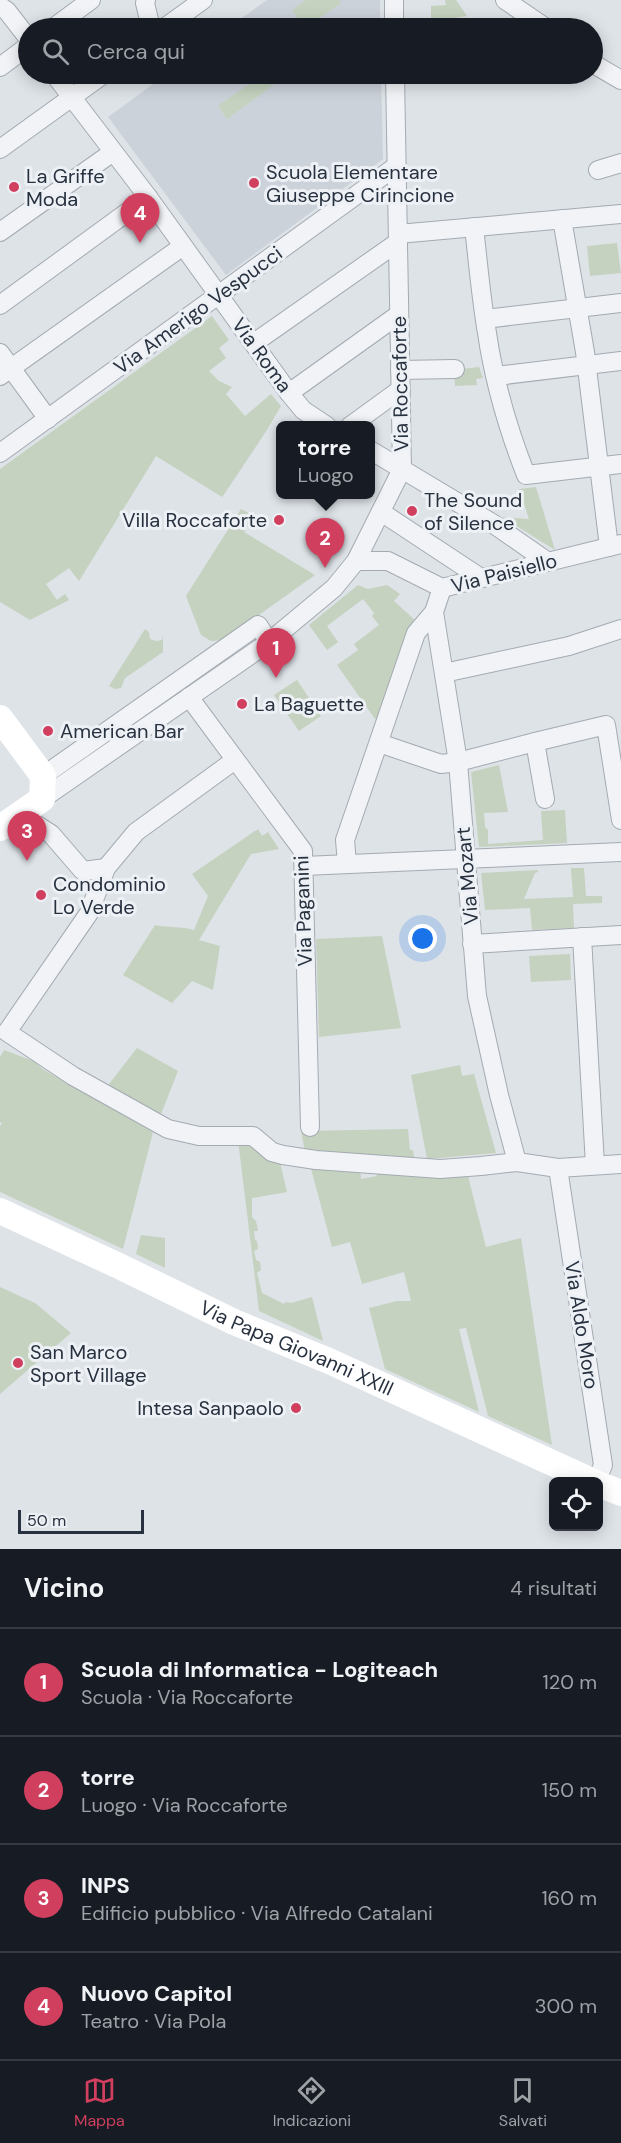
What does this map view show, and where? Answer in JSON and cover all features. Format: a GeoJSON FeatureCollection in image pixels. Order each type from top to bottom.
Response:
{"type":"FeatureCollection","features":[{"type":"Feature","properties":{"kind":"street"},"geometry":{"type":"LineString","coordinates":[[67,18],[91,0]]}},
{"type":"Feature","properties":{"kind":"street"},"geometry":{"type":"LineString","coordinates":[[394,0],[394,18]]}},
{"type":"Feature","properties":{"kind":"street"},"geometry":{"type":"LineString","coordinates":[[505,0],[531,18]]}},
{"type":"Feature","properties":{"kind":"street"},"geometry":{"type":"LineString","coordinates":[[140,1],[147,18]]}},
{"type":"Feature","properties":{"kind":"street"},"geometry":{"type":"LineString","coordinates":[[177,18],[197,2]]}},
{"type":"Feature","properties":{"kind":"street"},"geometry":{"type":"LineString","coordinates":[[0,6],[18,25]]}},
{"type":"Feature","properties":{"kind":"street"},"geometry":{"type":"LineString","coordinates":[[0,67],[18,54]]}},
{"type":"Feature","properties":{"kind":"street"},"geometry":{"type":"LineString","coordinates":[[603,69],[621,80]]}},
{"type":"Feature","properties":{"kind":"street","name":"Via Roma"},"geometry":{"type":"LineString","coordinates":[[62,84],[148,197],[289,393],[303,410],[320,421]]}},
{"type":"Feature","properties":{"kind":"street"},"geometry":{"type":"LineString","coordinates":[[0,149],[91,84]]}},
{"type":"Feature","properties":{"kind":"street","name":"Via Roccaforte"},"geometry":{"type":"LineString","coordinates":[[10,821],[43,787],[193,694],[269,642],[334,588],[356,561],[402,469],[395,84]]}},
{"type":"Feature","properties":{"kind":"street"},"geometry":{"type":"LineString","coordinates":[[0,232],[113,152]]}},
{"type":"Feature","properties":{"kind":"street"},"geometry":{"type":"LineString","coordinates":[[598,170],[621,163]]}},
{"type":"Feature","properties":{"kind":"street","name":"Via Amerigo Vespucci"},"geometry":{"type":"LineString","coordinates":[[0,453],[395,167]]}},
{"type":"Feature","properties":{"kind":"street"},"geometry":{"type":"LineString","coordinates":[[0,305],[148,197]]}},
{"type":"Feature","properties":{"kind":"street"},"geometry":{"type":"LineString","coordinates":[[254,344],[398,238],[474,227],[621,214]]}},
{"type":"Feature","properties":{"kind":"street"},"geometry":{"type":"LineString","coordinates":[[562,219],[586,365],[599,466],[615,545]]}},
{"type":"Feature","properties":{"kind":"street"},"geometry":{"type":"LineString","coordinates":[[474,227],[485,319],[496,376],[514,446],[526,475],[621,464]]}},
{"type":"Feature","properties":{"kind":"street"},"geometry":{"type":"LineString","coordinates":[[6,372],[183,246]]}},
{"type":"Feature","properties":{"kind":"street"},"geometry":{"type":"LineString","coordinates":[[485,319],[621,303]]}},
{"type":"Feature","properties":{"kind":"street"},"geometry":{"type":"LineString","coordinates":[[289,393],[398,315]]}},
{"type":"Feature","properties":{"kind":"street"},"geometry":{"type":"LineString","coordinates":[[0,353],[6,372],[48,419]]}},
{"type":"Feature","properties":{"kind":"street"},"geometry":{"type":"LineString","coordinates":[[496,376],[621,361]]}},
{"type":"Feature","properties":{"kind":"street"},"geometry":{"type":"LineString","coordinates":[[400,370],[454,369]]}},
{"type":"Feature","properties":{"kind":"street"},"geometry":{"type":"LineString","coordinates":[[357,421],[401,389]]}},
{"type":"Feature","properties":{"kind":"street"},"geometry":{"type":"LineString","coordinates":[[375,453],[492,523],[548,562]]}},
{"type":"Feature","properties":{"kind":"street"},"geometry":{"type":"LineString","coordinates":[[381,512],[481,578]]}},
{"type":"Feature","properties":{"kind":"street","name":"Via Paisiello"},"geometry":{"type":"LineString","coordinates":[[356,561],[388,561],[442,588],[615,545]]}},
{"type":"Feature","properties":{"kind":"street","name":"Via Mozart"},"geometry":{"type":"LineString","coordinates":[[442,588],[434,612],[458,762],[477,996],[499,1095],[517,1162]]}},
{"type":"Feature","properties":{"kind":"street"},"geometry":{"type":"LineString","coordinates":[[347,864],[345,840],[416,633],[434,612]]}},
{"type":"Feature","properties":{"kind":"street"},"geometry":{"type":"LineString","coordinates":[[0,718],[43,787],[187,675],[258,625],[269,642]]}},
{"type":"Feature","properties":{"kind":"street"},"geometry":{"type":"LineString","coordinates":[[444,673],[569,646],[621,630]]}},
{"type":"Feature","properties":{"kind":"street","name":"Via Paganini"},"geometry":{"type":"LineString","coordinates":[[187,675],[193,694],[235,760],[303,851],[310,1126]]}},
{"type":"Feature","properties":{"kind":"street"},"geometry":{"type":"LineString","coordinates":[[379,743],[441,764],[458,762],[606,725],[621,820]]}},
{"type":"Feature","properties":{"kind":"street"},"geometry":{"type":"LineString","coordinates":[[535,742],[545,799]]}},
{"type":"Feature","properties":{"kind":"street"},"geometry":{"type":"LineString","coordinates":[[235,760],[135,832],[106,868],[89,913],[7,1032],[73,1076],[168,1129],[198,1136],[253,1136],[272,1152],[316,1160],[440,1168],[517,1162],[558,1167],[621,1164]]}},
{"type":"Feature","properties":{"kind":"street"},"geometry":{"type":"LineString","coordinates":[[10,821],[51,834],[83,871],[106,868]]}},
{"type":"Feature","properties":{"kind":"street"},"geometry":{"type":"LineString","coordinates":[[304,866],[621,852]]}},
{"type":"Feature","properties":{"kind":"street"},"geometry":{"type":"LineString","coordinates":[[472,944],[621,935]]}},
{"type":"Feature","properties":{"kind":"street"},"geometry":{"type":"LineString","coordinates":[[582,937],[595,1165]]}},
{"type":"Feature","properties":{"kind":"street","name":"Via Aldo Moro"},"geometry":{"type":"LineString","coordinates":[[558,1167],[603,1465],[598,1477]]}},
{"type":"Feature","properties":{"kind":"street","name":"Via Papa Giovanni XXIII"},"geometry":{"type":"LineString","coordinates":[[0,1211],[234,1322],[328,1361],[585,1477]]}},
{"type":"Feature","properties":{"kind":"street","name":"Via Papa Giovanni XXIII"},"geometry":{"type":"LineString","coordinates":[[603,1485],[621,1493]]}},
{"type":"Feature","properties":{"kind":"shaded area"},"geometry":{"type":"Polygon","coordinates":[[[267,0],[380,0],[380,18],[242,18],[267,0]]]}},
{"type":"Feature","properties":{"kind":"shaded area","name":"Scuola Elementare Giuseppe Cirincione"},"geometry":{"type":"Polygon","coordinates":[[[153,84],[381,84],[383,159],[226,275],[108,117],[153,84]]]}},
{"type":"Feature","properties":{"kind":"green space"},"geometry":{"type":"Polygon","coordinates":[[[306,0],[339,0],[341,3],[319,18],[298,18],[292,10],[306,0]]]}},
{"type":"Feature","properties":{"kind":"green space"},"geometry":{"type":"Polygon","coordinates":[[[445,0],[456,0],[467,16],[431,18],[431,6],[446,5],[445,0]]]}},
{"type":"Feature","properties":{"kind":"green space"},"geometry":{"type":"Polygon","coordinates":[[[249,84],[275,84],[227,119],[218,106],[249,84]]]}},
{"type":"Feature","properties":{"kind":"green space"},"geometry":{"type":"Polygon","coordinates":[[[617,243],[621,273],[590,276],[587,246],[617,243]]]}},
{"type":"Feature","properties":{"kind":"green space"},"geometry":{"type":"Polygon","coordinates":[[[212,316],[229,340],[219,348],[226,358],[209,371],[219,381],[232,387],[226,394],[245,416],[271,394],[281,406],[225,493],[222,497],[156,456],[79,581],[69,568],[46,584],[57,600],[65,594],[69,600],[30,620],[0,602],[0,469],[212,316]]]}},
{"type":"Feature","properties":{"kind":"green space"},"geometry":{"type":"Polygon","coordinates":[[[479,367],[483,378],[476,379],[477,385],[455,386],[454,370],[479,367]]]}},
{"type":"Feature","properties":{"kind":"green space"},"geometry":{"type":"Polygon","coordinates":[[[536,487],[555,550],[502,517],[529,519],[519,489],[536,487]]]}},
{"type":"Feature","properties":{"kind":"green space"},"geometry":{"type":"Polygon","coordinates":[[[241,509],[254,516],[244,532],[315,575],[224,640],[211,641],[201,635],[186,596],[241,509]]]}},
{"type":"Feature","properties":{"kind":"green space"},"geometry":{"type":"Polygon","coordinates":[[[358,585],[368,589],[387,585],[400,594],[394,601],[418,623],[381,716],[375,719],[337,665],[358,650],[354,644],[379,625],[372,616],[374,613],[363,599],[327,626],[338,642],[327,650],[309,625],[358,585]]]}},
{"type":"Feature","properties":{"kind":"green space"},"geometry":{"type":"Polygon","coordinates":[[[145,629],[149,632],[150,639],[162,640],[163,636],[163,652],[125,678],[121,688],[115,689],[109,686],[145,629]]]}},
{"type":"Feature","properties":{"kind":"green space"},"geometry":{"type":"Polygon","coordinates":[[[297,680],[321,716],[299,731],[274,695],[297,680]]]}},
{"type":"Feature","properties":{"kind":"green space"},"geometry":{"type":"Polygon","coordinates":[[[499,765],[508,812],[484,813],[488,844],[543,840],[541,811],[565,810],[567,843],[479,847],[471,772],[499,765]]]}},
{"type":"Feature","properties":{"kind":"green space"},"geometry":{"type":"Polygon","coordinates":[[[258,829],[262,836],[268,832],[279,849],[251,854],[199,940],[220,946],[213,990],[192,981],[172,1003],[123,975],[155,925],[194,930],[208,896],[192,874],[258,829]]]}},
{"type":"Feature","properties":{"kind":"green space"},"geometry":{"type":"Polygon","coordinates":[[[571,868],[584,868],[586,896],[602,896],[602,903],[573,904],[574,928],[532,930],[530,908],[485,910],[481,873],[538,870],[524,899],[573,897],[571,868]]]}},
{"type":"Feature","properties":{"kind":"green space"},"geometry":{"type":"Polygon","coordinates":[[[382,936],[401,1028],[319,1037],[316,939],[382,936]]]}},
{"type":"Feature","properties":{"kind":"green space"},"geometry":{"type":"Polygon","coordinates":[[[570,954],[571,980],[531,982],[529,956],[570,954]]]}},
{"type":"Feature","properties":{"kind":"green space"},"geometry":{"type":"Polygon","coordinates":[[[137,1048],[178,1071],[159,1119],[113,1090],[109,1084],[137,1048]]]}},
{"type":"Feature","properties":{"kind":"green space"},"geometry":{"type":"Polygon","coordinates":[[[4,1050],[39,1063],[38,1065],[44,1070],[153,1132],[123,1249],[0,1192],[0,1126],[2,1123],[0,1122],[0,1057],[4,1050]]]}},
{"type":"Feature","properties":{"kind":"green space"},"geometry":{"type":"Polygon","coordinates":[[[460,1065],[462,1076],[474,1074],[496,1153],[427,1159],[411,1075],[460,1065]]]}},
{"type":"Feature","properties":{"kind":"green space"},"geometry":{"type":"Polygon","coordinates":[[[408,1129],[410,1150],[413,1150],[415,1162],[305,1152],[301,1131],[408,1129]]]}},
{"type":"Feature","properties":{"kind":"green space"},"geometry":{"type":"Polygon","coordinates":[[[238,1140],[244,1140],[280,1162],[287,1192],[252,1198],[252,1217],[256,1221],[258,1231],[254,1231],[258,1249],[254,1251],[256,1260],[260,1262],[261,1270],[257,1273],[262,1293],[284,1304],[312,1297],[323,1341],[259,1311],[238,1140]]]}},
{"type":"Feature","properties":{"kind":"green space"},"geometry":{"type":"Polygon","coordinates":[[[310,1165],[360,1167],[361,1179],[377,1176],[375,1168],[468,1176],[486,1247],[521,1238],[552,1445],[488,1416],[466,1328],[459,1329],[479,1412],[385,1369],[369,1308],[397,1301],[411,1301],[404,1272],[362,1284],[350,1242],[332,1247],[310,1165]]]}},
{"type":"Feature","properties":{"kind":"green space"},"geometry":{"type":"Polygon","coordinates":[[[141,1235],[165,1238],[165,1268],[136,1254],[141,1235]]]}},
{"type":"Feature","properties":{"kind":"green space","name":"San Marco Sport Village"},"geometry":{"type":"Polygon","coordinates":[[[0,1287],[35,1303],[71,1333],[0,1394],[0,1287]]]}},
{"type":"Feature","properties":{"kind":"place","name":"Scuola Elementare Giuseppe Cirincione"},"geometry":{"type":"Point","coordinates":[254,183]}},
{"type":"Feature","properties":{"kind":"place","name":"La Griffe Moda"},"geometry":{"type":"Point","coordinates":[14,187]}},
{"type":"Feature","properties":{"kind":"place","name":"Nuovo Capitol"},"geometry":{"type":"Point","coordinates":[140,243]}},
{"type":"Feature","properties":{"kind":"place","name":"The Sound of Silence"},"geometry":{"type":"Point","coordinates":[412,511]}},
{"type":"Feature","properties":{"kind":"place","name":"Villa Roccaforte"},"geometry":{"type":"Point","coordinates":[279,520]}},
{"type":"Feature","properties":{"kind":"place","name":"torre"},"geometry":{"type":"Point","coordinates":[325,568]}},
{"type":"Feature","properties":{"kind":"place","name":"Scuola di Informatica - Logiteach"},"geometry":{"type":"Point","coordinates":[276,678]}},
{"type":"Feature","properties":{"kind":"place","name":"La Baguette"},"geometry":{"type":"Point","coordinates":[242,704]}},
{"type":"Feature","properties":{"kind":"place","name":"American Bar"},"geometry":{"type":"Point","coordinates":[48,731]}},
{"type":"Feature","properties":{"kind":"place","name":"INPS"},"geometry":{"type":"Point","coordinates":[27,861]}},
{"type":"Feature","properties":{"kind":"place","name":"Condominio Lo Verde"},"geometry":{"type":"Point","coordinates":[41,895]}},
{"type":"Feature","properties":{"kind":"place","name":"San Marco Sport Village"},"geometry":{"type":"Point","coordinates":[18,1363]}},
{"type":"Feature","properties":{"kind":"place","name":"Intesa Sanpaolo"},"geometry":{"type":"Point","coordinates":[296,1408]}}]}
